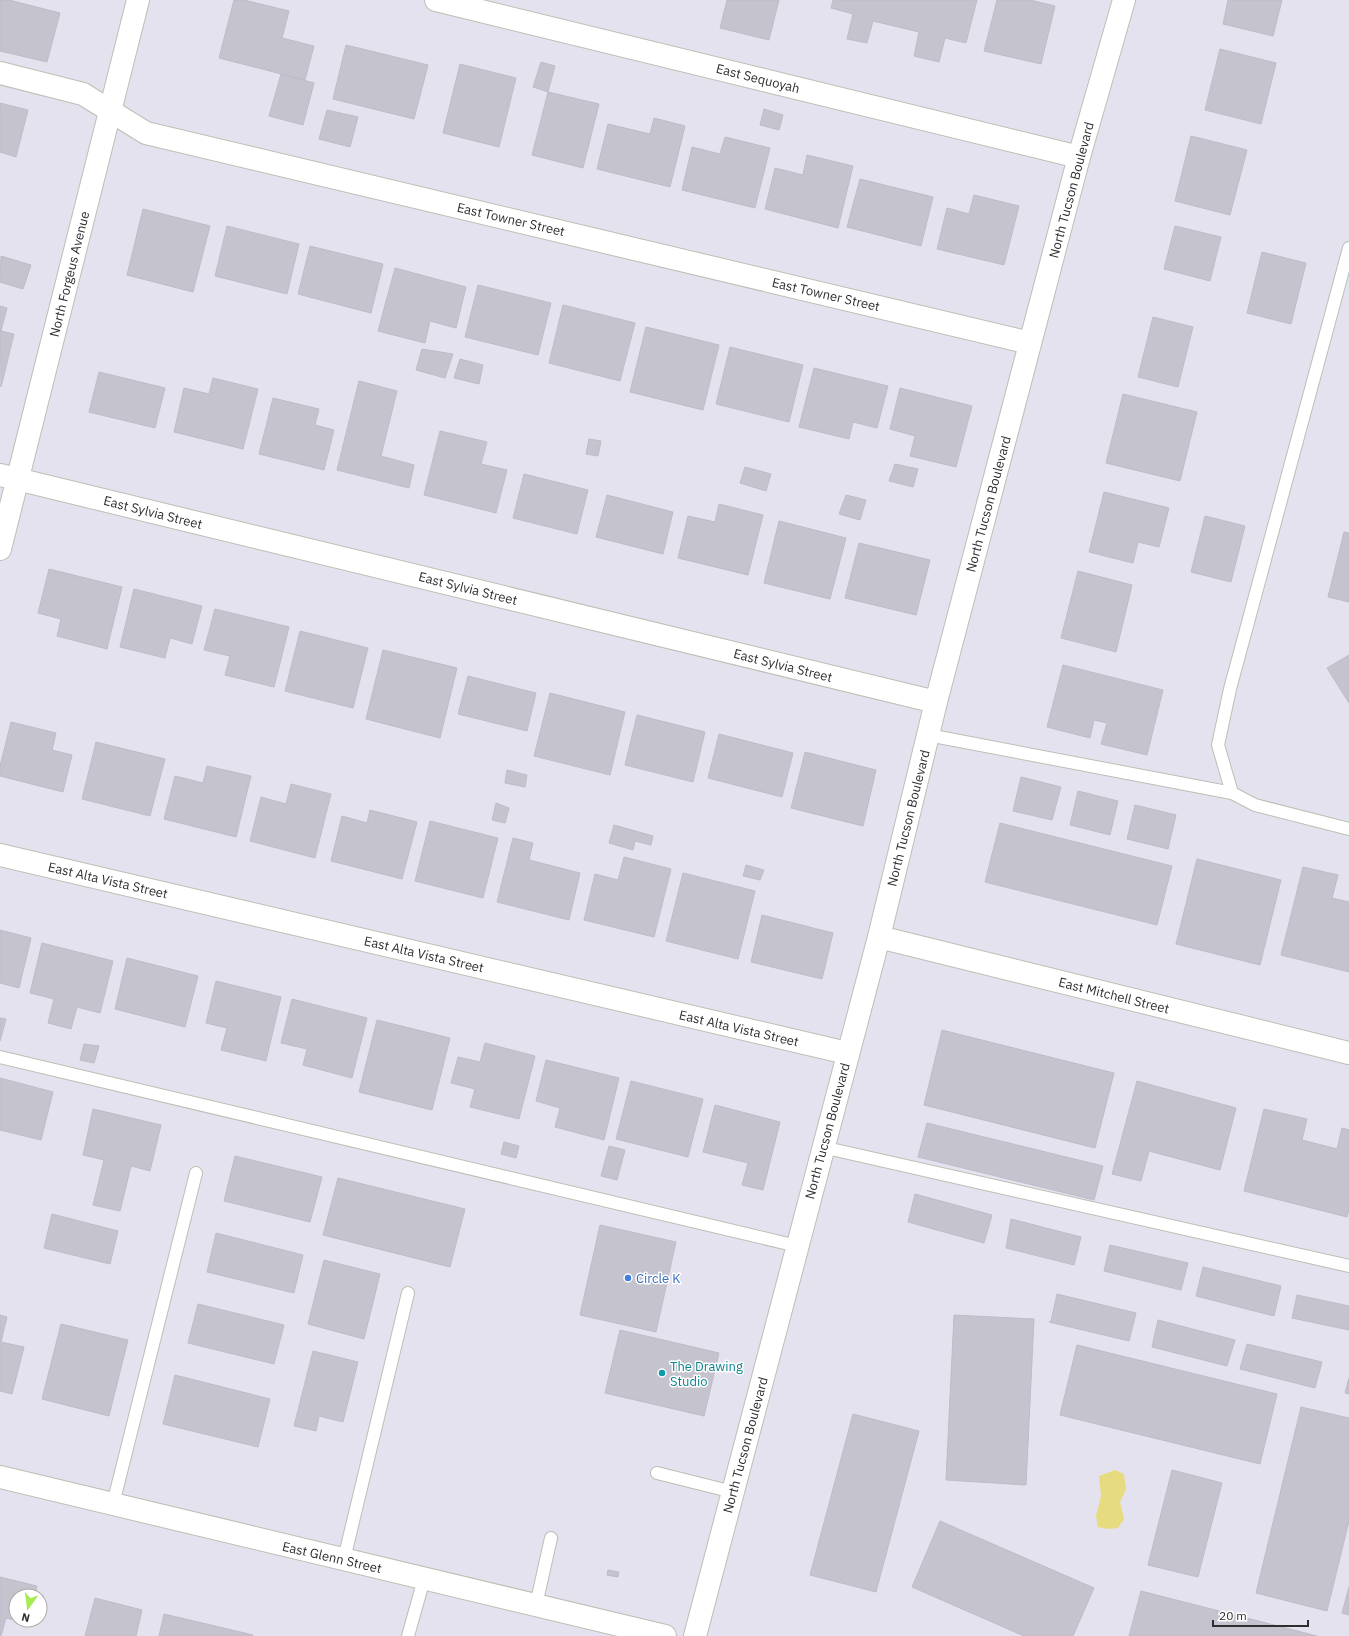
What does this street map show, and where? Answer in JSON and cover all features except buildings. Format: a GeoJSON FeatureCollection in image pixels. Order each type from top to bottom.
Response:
{"type":"FeatureCollection","features":[{"type":"Feature","properties":{"kind":"street","name":"North Forgeus Avenue"},"geometry":{"type":"LineString","coordinates":[[0,548],[9,477],[110,111],[138,0]]}},
{"type":"Feature","properties":{"kind":"street","name":"East Sequoyah"},"geometry":{"type":"LineString","coordinates":[[436,0],[1079,157]]}},
{"type":"Feature","properties":{"kind":"street","name":"North Tucson Boulevard"},"geometry":{"type":"LineString","coordinates":[[695,1636],[822,1147],[879,937],[936,702],[1030,343],[1079,157],[1124,0]]}},
{"type":"Feature","properties":{"kind":"street","name":"East Towner Street"},"geometry":{"type":"LineString","coordinates":[[0,73],[84,94],[146,133],[1030,343]]}},
{"type":"Feature","properties":{"kind":"street","name":"East Sylvia Street"},"geometry":{"type":"LineString","coordinates":[[9,477],[936,702]]}},
{"type":"Feature","properties":{"kind":"street","name":"East Alta Vista Street"},"geometry":{"type":"LineString","coordinates":[[0,855],[847,1053]]}},
{"type":"Feature","properties":{"kind":"street","name":"East Mitchell Street"},"geometry":{"type":"LineString","coordinates":[[879,937],[1349,1053]]}},
{"type":"Feature","properties":{"kind":"street","name":"East Glenn Street"},"geometry":{"type":"LineString","coordinates":[[0,1477],[665,1636]]}},
{"type":"Feature","properties":{"kind":"lane"},"geometry":{"type":"LineString","coordinates":[[1232,793],[1218,745],[1230,689],[1349,248]]}},
{"type":"Feature","properties":{"kind":"lane"},"geometry":{"type":"LineString","coordinates":[[928,735],[1232,793],[1255,806],[1349,829]]}},
{"type":"Feature","properties":{"kind":"lane"},"geometry":{"type":"LineString","coordinates":[[0,1057],[797,1246]]}},
{"type":"Feature","properties":{"kind":"lane"},"geometry":{"type":"LineString","coordinates":[[822,1147],[1349,1266]]}},
{"type":"Feature","properties":{"kind":"lane"},"geometry":{"type":"LineString","coordinates":[[113,1504],[196,1173]]}},
{"type":"Feature","properties":{"kind":"lane"},"geometry":{"type":"LineString","coordinates":[[344,1559],[408,1293]]}},
{"type":"Feature","properties":{"kind":"lane"},"geometry":{"type":"LineString","coordinates":[[657,1473],[733,1492]]}},
{"type":"Feature","properties":{"kind":"lane"},"geometry":{"type":"LineString","coordinates":[[536,1605],[550,1538]]}},
{"type":"Feature","properties":{"kind":"lane"},"geometry":{"type":"LineString","coordinates":[[408,1636],[424,1579]]}},
{"type":"Feature","properties":{"kind":"shaded area"},"geometry":{"type":"Polygon","coordinates":[[[1115,1470],[1124,1474],[1126,1489],[1120,1502],[1124,1519],[1118,1528],[1108,1529],[1098,1527],[1096,1516],[1101,1496],[1099,1476],[1115,1470]]]}},
{"type":"Feature","properties":{"kind":"place","name":"Circle K"},"geometry":{"type":"Point","coordinates":[628,1278]}},
{"type":"Feature","properties":{"kind":"place","name":"The Drawing Studio"},"geometry":{"type":"Point","coordinates":[662,1373]}}]}
